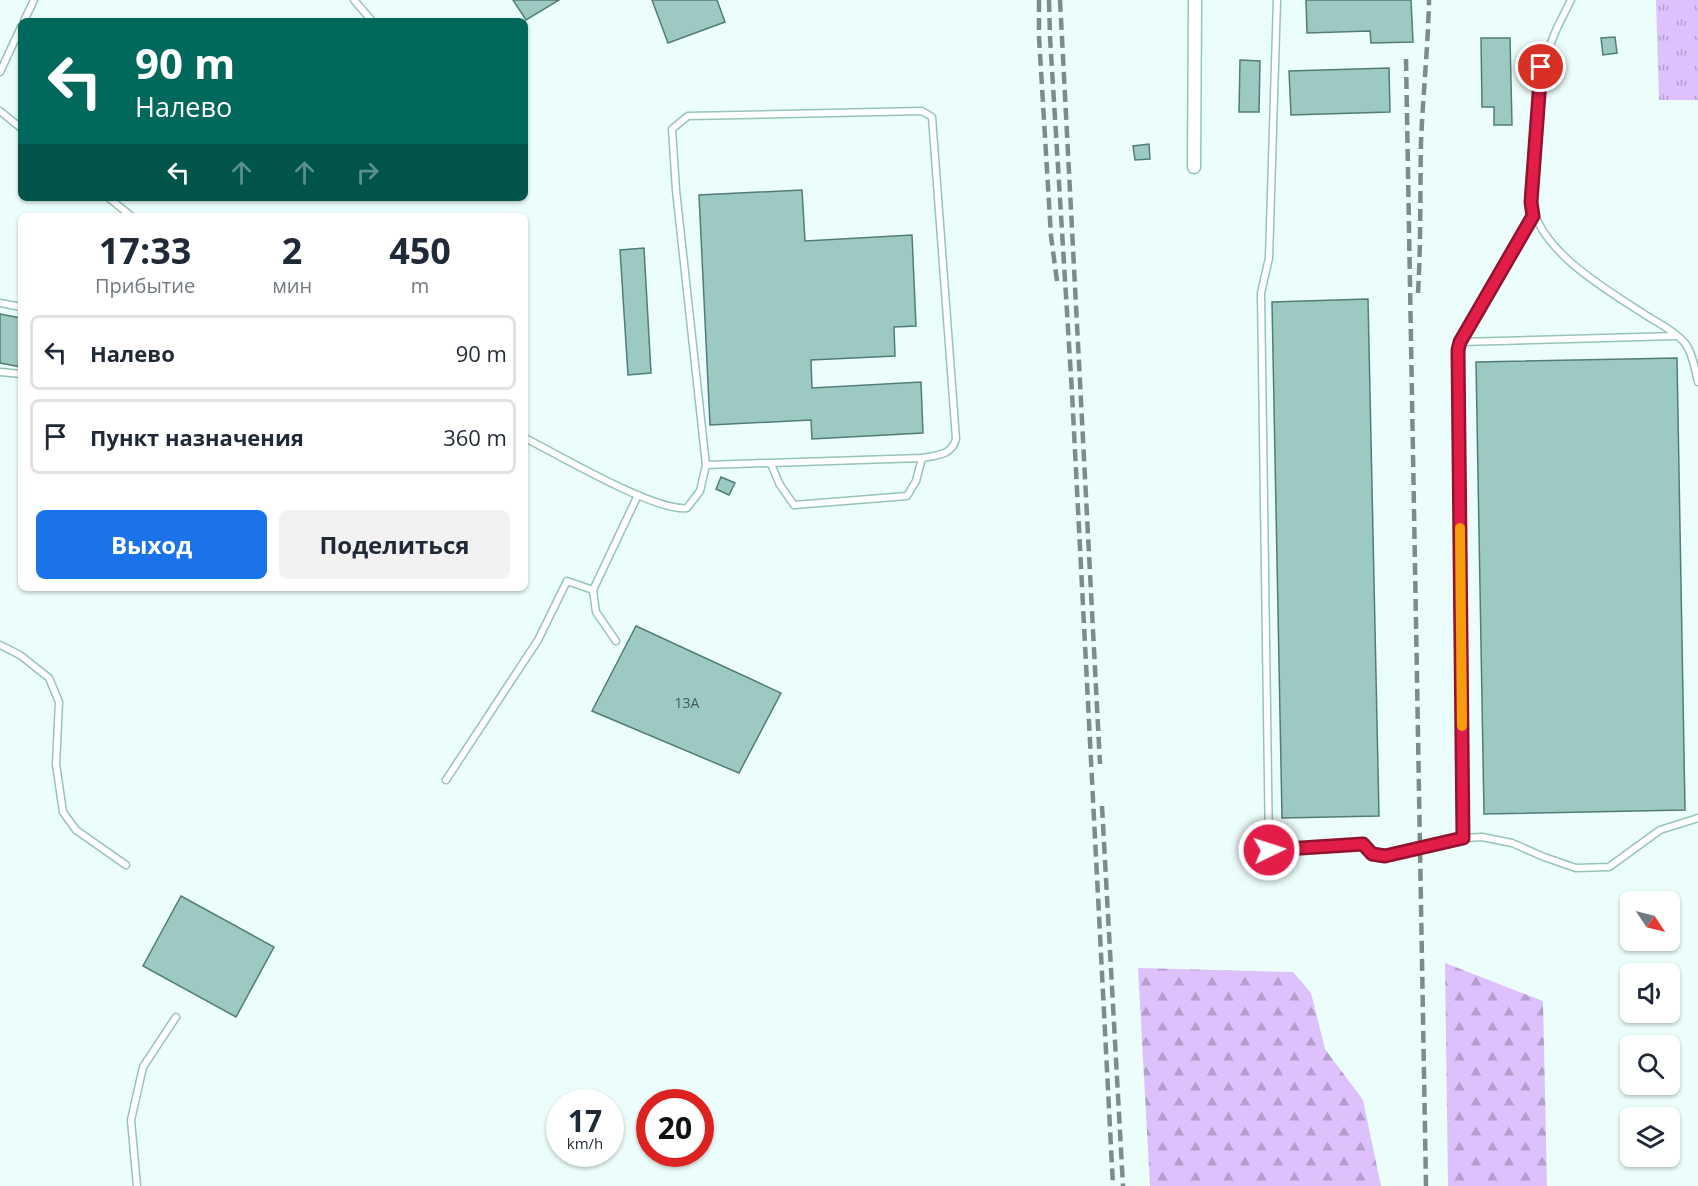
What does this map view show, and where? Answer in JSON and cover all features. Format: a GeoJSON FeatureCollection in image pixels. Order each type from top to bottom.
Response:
{"type":"FeatureCollection","features":[{"type":"Feature","properties":{"kind":"street"},"geometry":{"type":"LineString","coordinates":[[1194,167],[1195,0]]}},
{"type":"Feature","properties":{"kind":"lane"},"geometry":{"type":"LineString","coordinates":[[25,18],[34,0]]}},
{"type":"Feature","properties":{"kind":"lane"},"geometry":{"type":"LineString","coordinates":[[354,0],[369,18]]}},
{"type":"Feature","properties":{"kind":"lane"},"geometry":{"type":"LineString","coordinates":[[1277,0],[1269,258],[1261,293],[1269,850],[1363,844],[1372,854],[1385,856],[1463,838],[1482,837],[1512,843],[1576,868],[1609,867],[1660,830],[1698,818]]}},
{"type":"Feature","properties":{"kind":"lane"},"geometry":{"type":"LineString","coordinates":[[1571,0],[1541,67],[1531,202],[1533,216],[1545,235],[1588,276],[1684,343],[1693,360],[1698,382]]}},
{"type":"Feature","properties":{"kind":"lane"},"geometry":{"type":"LineString","coordinates":[[0,72],[18,33]]}},
{"type":"Feature","properties":{"kind":"lane"},"geometry":{"type":"LineString","coordinates":[[0,111],[18,126]]}},
{"type":"Feature","properties":{"kind":"lane"},"geometry":{"type":"LineString","coordinates":[[528,440],[638,495],[678,509],[687,508],[700,491],[706,465],[676,190],[672,129],[688,116],[922,111],[932,117],[956,439],[953,447],[947,454],[922,458],[706,465]]}},
{"type":"Feature","properties":{"kind":"lane"},"geometry":{"type":"LineString","coordinates":[[112,201],[126,213]]}},
{"type":"Feature","properties":{"kind":"lane"},"geometry":{"type":"LineString","coordinates":[[1463,838],[1458,362],[1460,342],[1533,216]]}},
{"type":"Feature","properties":{"kind":"lane"},"geometry":{"type":"LineString","coordinates":[[0,303],[18,306]]}},
{"type":"Feature","properties":{"kind":"lane"},"geometry":{"type":"LineString","coordinates":[[1460,342],[1676,336]]}},
{"type":"Feature","properties":{"kind":"lane"},"geometry":{"type":"LineString","coordinates":[[1,372],[18,374]]}},
{"type":"Feature","properties":{"kind":"lane"},"geometry":{"type":"LineString","coordinates":[[771,464],[780,485],[794,505],[907,496],[916,481],[922,458]]}},
{"type":"Feature","properties":{"kind":"lane"},"geometry":{"type":"LineString","coordinates":[[616,641],[596,612],[593,590],[638,495]]}},
{"type":"Feature","properties":{"kind":"lane"},"geometry":{"type":"LineString","coordinates":[[446,780],[538,640],[567,580],[593,590]]}},
{"type":"Feature","properties":{"kind":"lane"},"geometry":{"type":"LineString","coordinates":[[0,645],[20,656],[49,678],[60,702],[56,764],[63,812],[76,830],[126,865]]}},
{"type":"Feature","properties":{"kind":"lane"},"geometry":{"type":"LineString","coordinates":[[137,1186],[131,1120],[143,1067],[176,1017]]}},
{"type":"Feature","properties":{"kind":"green space"},"geometry":{"type":"Polygon","coordinates":[[[1656,0],[1698,0],[1698,100],[1659,100],[1656,0]]]}},
{"type":"Feature","properties":{"kind":"green space"},"geometry":{"type":"Polygon","coordinates":[[[1445,963],[1543,1001],[1547,1186],[1448,1186],[1445,963]]]}},
{"type":"Feature","properties":{"kind":"green space"},"geometry":{"type":"Polygon","coordinates":[[[1138,968],[1293,972],[1311,993],[1325,1049],[1363,1100],[1381,1186],[1150,1186],[1138,968]]]}},
{"type":"Feature","properties":{"kind":"building"},"geometry":{"type":"Polygon","coordinates":[[[513,0],[559,0],[528,19],[525,18],[513,0]]]}},
{"type":"Feature","properties":{"kind":"building"},"geometry":{"type":"Polygon","coordinates":[[[652,0],[717,0],[725,22],[668,43],[652,0]]]}},
{"type":"Feature","properties":{"kind":"building"},"geometry":{"type":"Polygon","coordinates":[[[1306,0],[1411,0],[1413,42],[1371,43],[1370,31],[1307,33],[1306,0]]]}},
{"type":"Feature","properties":{"kind":"building"},"geometry":{"type":"Polygon","coordinates":[[[1615,37],[1617,53],[1603,55],[1601,38],[1615,37]]]}},
{"type":"Feature","properties":{"kind":"building"},"geometry":{"type":"Polygon","coordinates":[[[1481,38],[1510,38],[1512,125],[1494,125],[1494,107],[1482,107],[1481,38]]]}},
{"type":"Feature","properties":{"kind":"building"},"geometry":{"type":"Polygon","coordinates":[[[1240,60],[1260,61],[1259,112],[1239,112],[1240,60]]]}},
{"type":"Feature","properties":{"kind":"building"},"geometry":{"type":"Polygon","coordinates":[[[1389,68],[1390,112],[1291,115],[1289,71],[1389,68]]]}},
{"type":"Feature","properties":{"kind":"building"},"geometry":{"type":"Polygon","coordinates":[[[1149,144],[1150,159],[1135,160],[1133,146],[1149,144]]]}},
{"type":"Feature","properties":{"kind":"building"},"geometry":{"type":"Polygon","coordinates":[[[802,190],[805,241],[912,235],[916,326],[894,327],[895,356],[811,360],[812,388],[921,382],[923,433],[812,439],[811,420],[710,425],[699,195],[802,190]]]}},
{"type":"Feature","properties":{"kind":"building"},"geometry":{"type":"Polygon","coordinates":[[[644,248],[651,373],[628,375],[620,250],[644,248]]]}},
{"type":"Feature","properties":{"kind":"building"},"geometry":{"type":"Polygon","coordinates":[[[1368,299],[1379,816],[1282,818],[1272,302],[1368,299]]]}},
{"type":"Feature","properties":{"kind":"building"},"geometry":{"type":"Polygon","coordinates":[[[0,314],[18,317],[18,366],[0,363],[0,314]]]}},
{"type":"Feature","properties":{"kind":"building"},"geometry":{"type":"Polygon","coordinates":[[[1677,358],[1685,810],[1484,814],[1476,362],[1677,358]]]}},
{"type":"Feature","properties":{"kind":"building"},"geometry":{"type":"Polygon","coordinates":[[[721,477],[735,483],[729,495],[716,489],[721,477]]]}},
{"type":"Feature","properties":{"kind":"building"},"geometry":{"type":"Polygon","coordinates":[[[636,626],[781,693],[739,773],[592,711],[636,626]]]}},
{"type":"Feature","properties":{"kind":"building"},"geometry":{"type":"Polygon","coordinates":[[[181,896],[274,947],[236,1017],[143,966],[181,896]]]}},
{"type":"Feature","properties":{"kind":"railway"},"geometry":{"type":"LineString","coordinates":[[1039,0],[1039,37],[1051,236],[1057,281]]}},
{"type":"Feature","properties":{"kind":"railway"},"geometry":{"type":"LineString","coordinates":[[1049,0],[1113,1186]]}},
{"type":"Feature","properties":{"kind":"railway"},"geometry":{"type":"LineString","coordinates":[[1060,0],[1100,764]]}},
{"type":"Feature","properties":{"kind":"railway"},"geometry":{"type":"LineString","coordinates":[[1418,293],[1421,142],[1429,0]]}},
{"type":"Feature","properties":{"kind":"railway"},"geometry":{"type":"LineString","coordinates":[[1406,59],[1426,1186]]}},
{"type":"Feature","properties":{"kind":"railway"},"geometry":{"type":"LineString","coordinates":[[1102,806],[1123,1186]]}},
{"type":"Feature","properties":{"kind":"slow traffic"},"geometry":{"type":"LineString","coordinates":[[1460,528],[1462,726]]}},
{"type":"Feature","properties":{"kind":"route"},"geometry":{"type":"LineString","coordinates":[[1269,850],[1363,844],[1372,854],[1385,856],[1463,838],[1458,350],[1460,342],[1533,216],[1531,202],[1541,67]]}}]}
